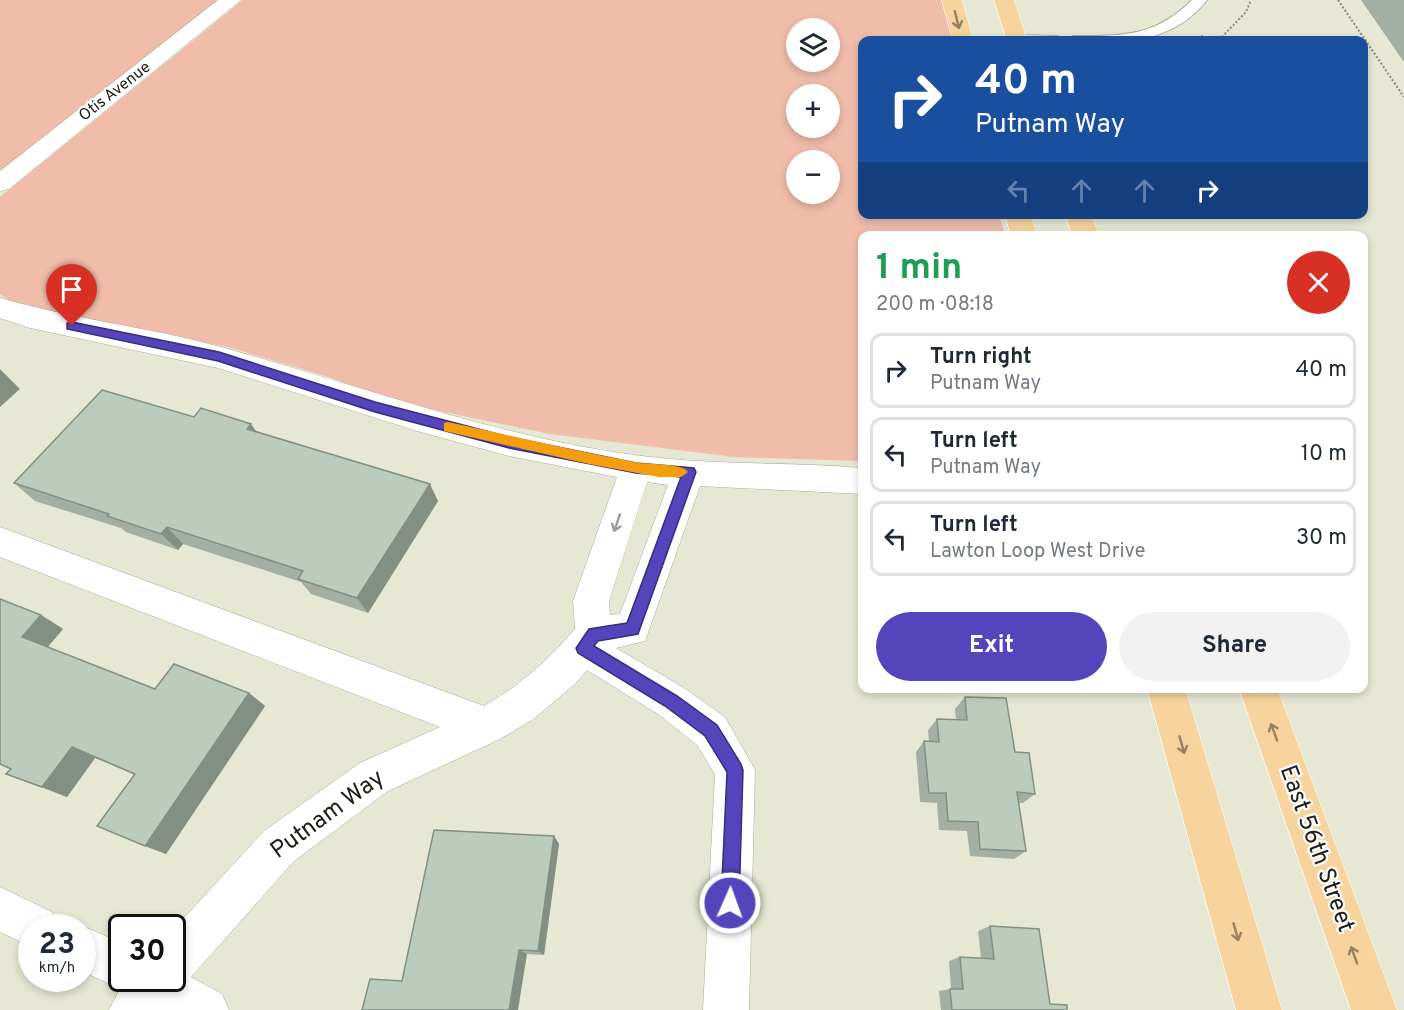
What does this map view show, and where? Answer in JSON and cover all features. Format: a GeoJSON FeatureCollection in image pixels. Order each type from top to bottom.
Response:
{"type":"FeatureCollection","features":[{"type":"Feature","properties":{"kind":"main road"},"geometry":{"type":"LineString","coordinates":[[952,0],[962,36]]}},
{"type":"Feature","properties":{"kind":"main road"},"geometry":{"type":"LineString","coordinates":[[1004,0],[1016,36]]}},
{"type":"Feature","properties":{"kind":"main road"},"geometry":{"type":"LineString","coordinates":[[1167,693],[1259,1010]]}},
{"type":"Feature","properties":{"kind":"main road","name":"East 56th Street"},"geometry":{"type":"LineString","coordinates":[[1260,693],[1374,1010]]}},
{"type":"Feature","properties":{"kind":"street","name":"Otis Avenue"},"geometry":{"type":"LineString","coordinates":[[0,183],[231,0]]}},
{"type":"Feature","properties":{"kind":"street"},"geometry":{"type":"LineString","coordinates":[[0,308],[30,318],[219,357],[417,419],[509,443],[636,468],[858,481]]}},
{"type":"Feature","properties":{"kind":"street"},"geometry":{"type":"LineString","coordinates":[[589,641],[591,601],[636,468]]}},
{"type":"Feature","properties":{"kind":"street"},"geometry":{"type":"LineString","coordinates":[[589,641],[632,629],[689,472]]}},
{"type":"Feature","properties":{"kind":"street"},"geometry":{"type":"LineString","coordinates":[[0,542],[486,726]]}},
{"type":"Feature","properties":{"kind":"street"},"geometry":{"type":"LineString","coordinates":[[589,641],[711,731],[735,770],[726,1010]]}},
{"type":"Feature","properties":{"kind":"street","name":"Putnam Way"},"geometry":{"type":"LineString","coordinates":[[186,941],[279,846],[374,777],[486,726],[536,695],[589,641]]}},
{"type":"Feature","properties":{"kind":"street"},"geometry":{"type":"LineString","coordinates":[[0,909],[18,918]]}},
{"type":"Feature","properties":{"kind":"street"},"geometry":{"type":"LineString","coordinates":[[171,992],[206,1010]]}},
{"type":"Feature","properties":{"kind":"lane"},"geometry":{"type":"LineString","coordinates":[[1145,36],[1163,32],[1184,17],[1200,0]]}},
{"type":"Feature","properties":{"kind":"path"},"geometry":{"type":"LineString","coordinates":[[1223,36],[1246,12],[1251,0]]}},
{"type":"Feature","properties":{"kind":"path"},"geometry":{"type":"LineString","coordinates":[[1338,0],[1362,36]]}},
{"type":"Feature","properties":{"kind":"path"},"geometry":{"type":"LineString","coordinates":[[1368,44],[1404,97]]}},
{"type":"Feature","properties":{"kind":"shaded area"},"geometry":{"type":"Polygon","coordinates":[[[0,0],[231,0],[0,183],[0,0]]]}},
{"type":"Feature","properties":{"kind":"shaded area"},"geometry":{"type":"Polygon","coordinates":[[[243,0],[943,0],[953,36],[858,36],[858,219],[1000,219],[1004,231],[858,231],[858,461],[734,457],[550,434],[381,399],[329,377],[228,347],[66,315],[9,300],[0,294],[0,197],[243,0]]]}},
{"type":"Feature","properties":{"kind":"building"},"geometry":{"type":"Polygon","coordinates":[[[102,390],[194,417],[201,408],[251,424],[247,429],[430,484],[357,598],[298,579],[303,571],[167,527],[161,534],[107,516],[109,514],[14,483],[102,390]]]}},
{"type":"Feature","properties":{"kind":"building"},"geometry":{"type":"Polygon","coordinates":[[[0,599],[41,615],[22,637],[155,689],[174,664],[249,693],[145,846],[97,826],[135,774],[72,747],[42,787],[6,774],[11,769],[0,764],[0,599]]]}},
{"type":"Feature","properties":{"kind":"building"},"geometry":{"type":"Polygon","coordinates":[[[965,697],[1006,698],[1015,752],[1029,753],[1035,794],[1017,792],[1026,851],[980,849],[978,822],[948,821],[946,793],[929,793],[924,741],[939,742],[937,719],[967,720],[965,697]]]}},
{"type":"Feature","properties":{"kind":"building"},"geometry":{"type":"Polygon","coordinates":[[[434,830],[554,836],[538,951],[519,950],[509,1010],[362,1010],[370,979],[402,981],[434,830]]]}},
{"type":"Feature","properties":{"kind":"building"},"geometry":{"type":"Polygon","coordinates":[[[990,926],[1039,929],[1050,1004],[1067,1005],[1067,1010],[952,1010],[950,989],[963,989],[960,957],[994,959],[990,926]]]}},
{"type":"Feature","properties":{"kind":"slow traffic"},"geometry":{"type":"LineString","coordinates":[[448,427],[509,443],[589,459],[636,468],[681,472]]}},
{"type":"Feature","properties":{"kind":"route"},"geometry":{"type":"LineString","coordinates":[[72,326],[219,357],[375,407],[509,443],[636,468],[689,472],[632,629],[594,634],[583,648],[671,701],[711,731],[735,770],[730,903]]}}]}
